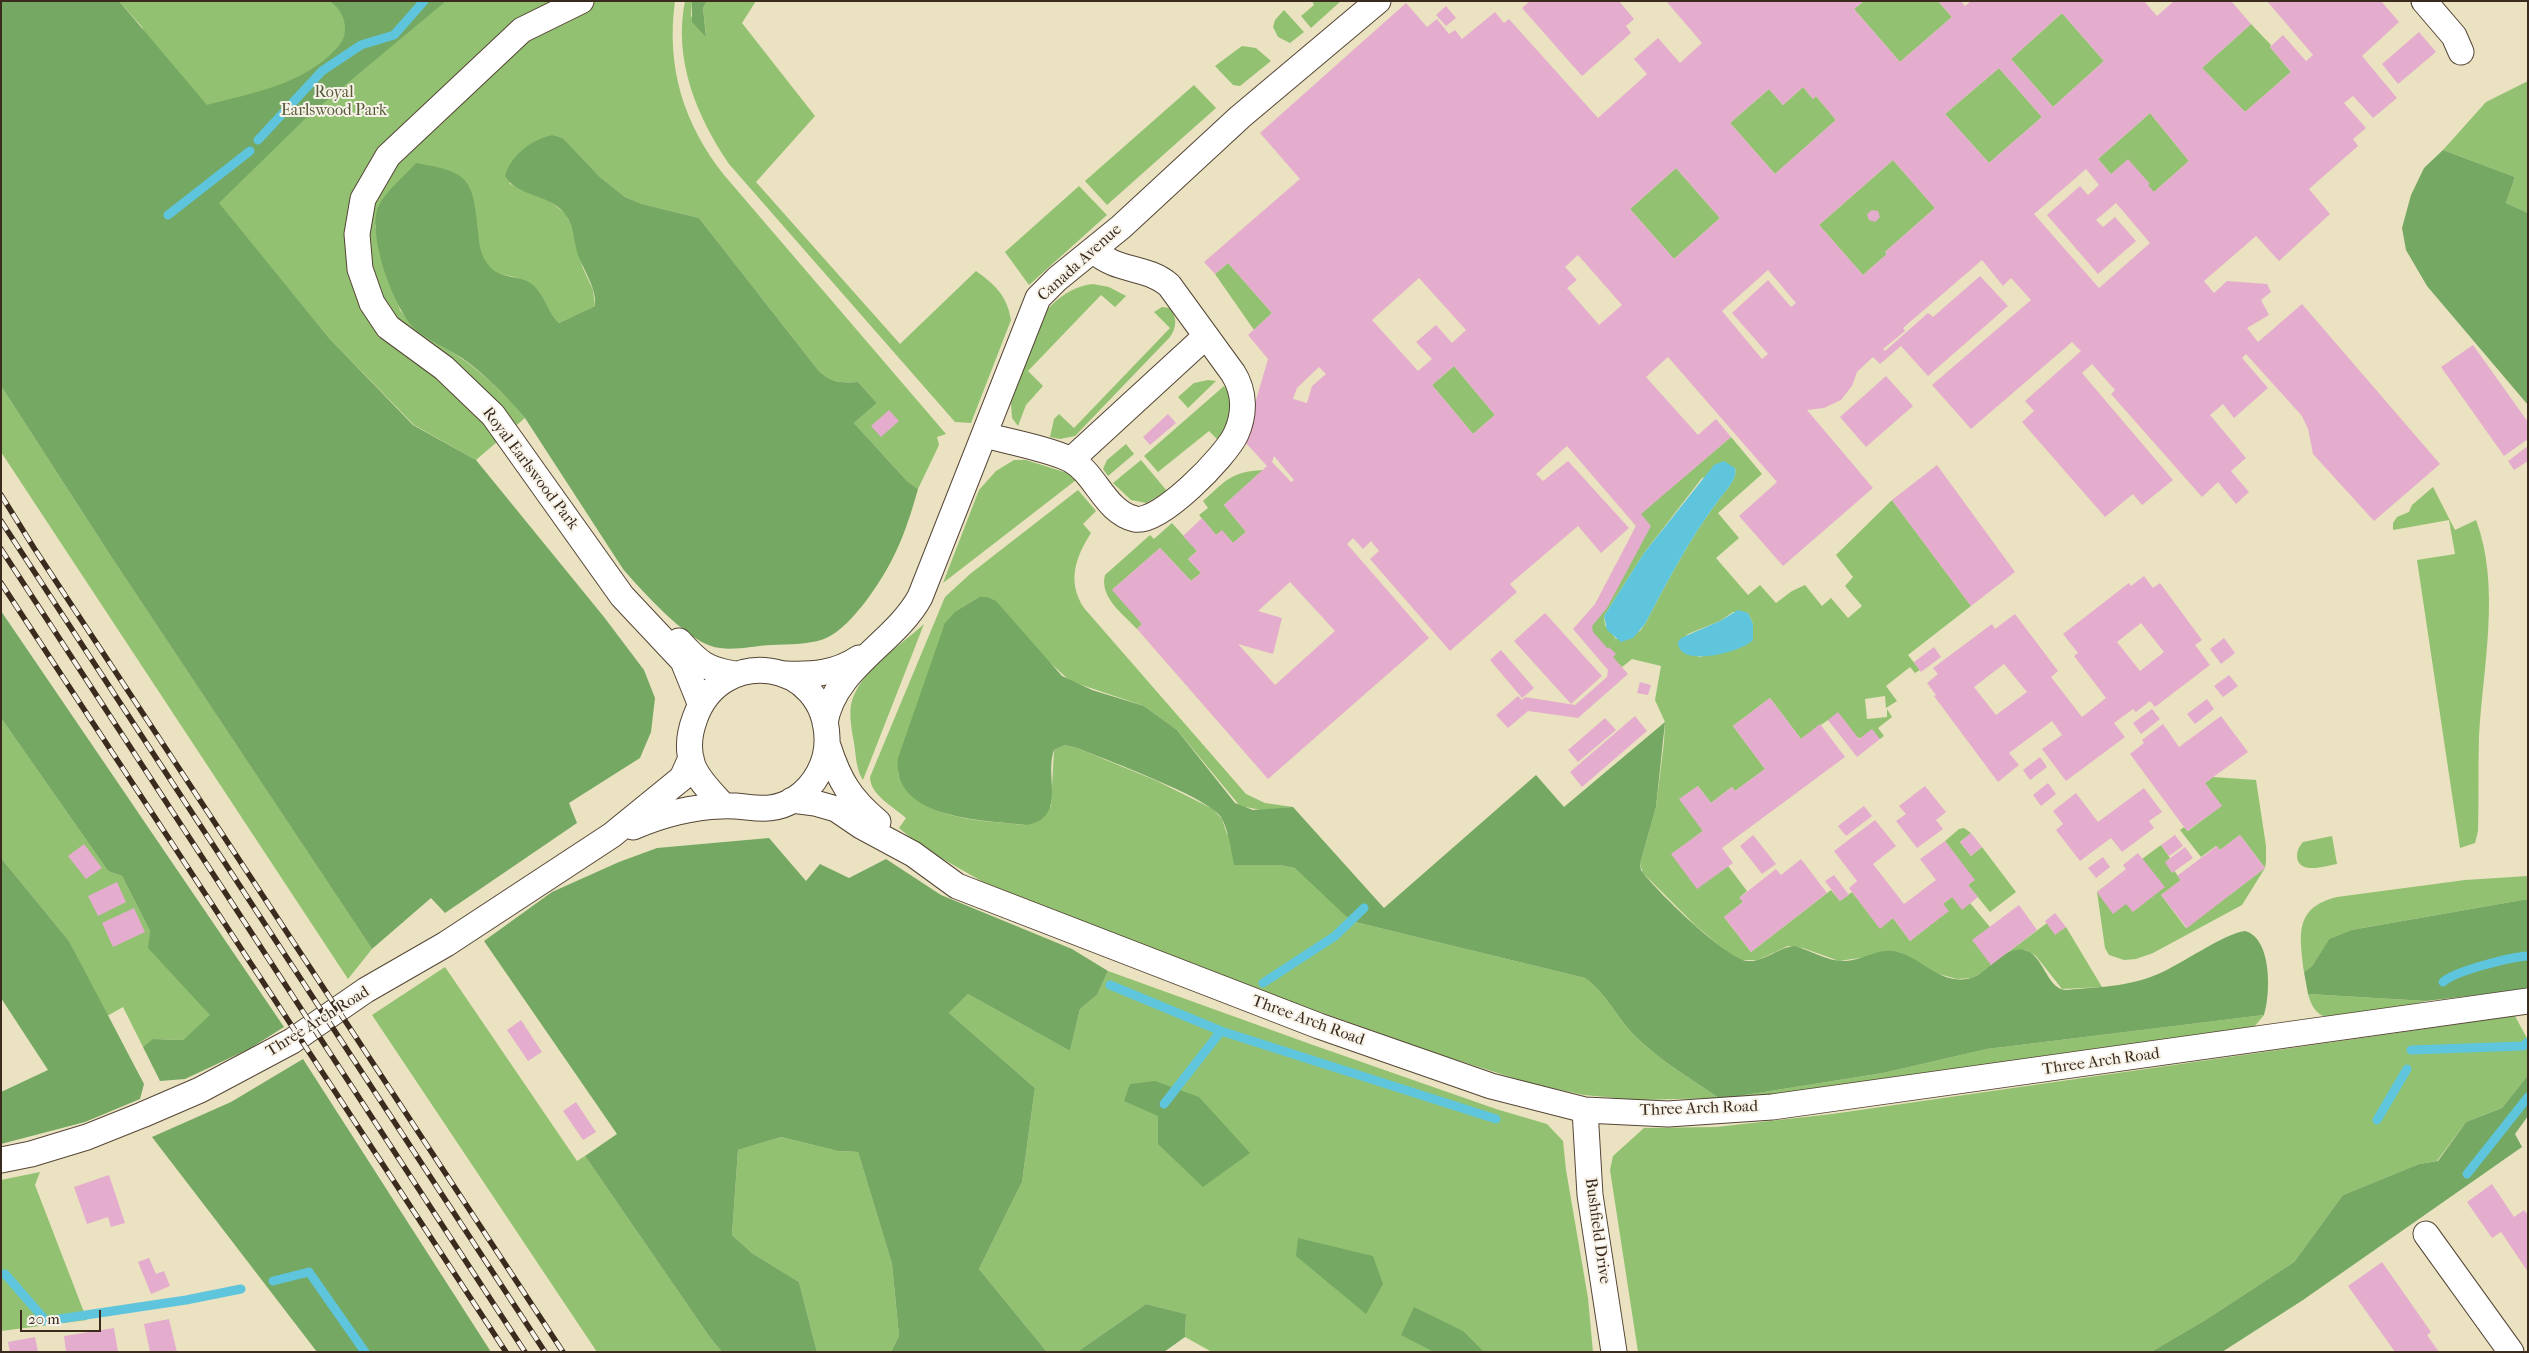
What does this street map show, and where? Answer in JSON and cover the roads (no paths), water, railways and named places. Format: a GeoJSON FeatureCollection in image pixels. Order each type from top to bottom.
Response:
{"type":"FeatureCollection","features":[{"type":"Feature","properties":{"kind":"street","name":"Royal Earlswood Park"},"geometry":{"type":"LineString","coordinates":[[581,1],[522,30],[388,156],[363,199],[357,234],[360,269],[372,303],[388,327],[444,368],[494,415],[622,596],[683,661],[700,703]]}},
{"type":"Feature","properties":{"kind":"street","name":"Canada Avenue"},"geometry":{"type":"LineString","coordinates":[[826,735],[828,709],[842,683],[888,635],[920,597],[1034,303],[1048,287],[1093,250],[1240,117],[1378,1]]}},
{"type":"Feature","properties":{"kind":"street"},"geometry":{"type":"LineString","coordinates":[[2424,1],[2454,36],[2461,52]]}},
{"type":"Feature","properties":{"kind":"street"},"geometry":{"type":"LineString","coordinates":[[984,434],[1071,460],[1110,502],[1120,511],[1135,519],[1154,516],[1178,498],[1227,450],[1237,432],[1243,400],[1240,387],[1206,336],[1175,292],[1162,279],[1107,262],[1093,250]]}},
{"type":"Feature","properties":{"kind":"street"},"geometry":{"type":"LineString","coordinates":[[1071,460],[1206,336]]}},
{"type":"Feature","properties":{"kind":"street","name":"Royal Earlswood Park"},"geometry":{"type":"LineString","coordinates":[[622,596],[659,620],[694,657],[714,671],[735,674]]}},
{"type":"Feature","properties":{"kind":"street","name":"Canada Avenue"},"geometry":{"type":"LineString","coordinates":[[784,674],[812,675],[839,669],[853,662],[888,635]]}},
{"type":"Feature","properties":{"kind":"street"},"geometry":{"type":"LineString","coordinates":[[759,671],[784,674],[800,681],[808,689],[826,735],[822,769],[816,778],[792,800],[774,807],[758,809],[723,805],[700,778],[691,758],[688,735],[700,703],[715,685],[735,674],[759,671]]}},
{"type":"Feature","properties":{"kind":"street","name":"Three Arch Road"},"geometry":{"type":"LineString","coordinates":[[826,735],[839,778],[854,800],[891,831],[913,854]]}},
{"type":"Feature","properties":{"kind":"street","name":"Three Arch Road"},"geometry":{"type":"LineString","coordinates":[[1,1160],[31,1154],[87,1137],[200,1090],[292,1041],[366,990],[446,944],[612,836],[682,778],[691,758]]}},
{"type":"Feature","properties":{"kind":"street","name":"Three Arch Road"},"geometry":{"type":"LineString","coordinates":[[792,800],[815,802],[836,809],[861,826],[913,854],[957,886],[1310,1023],[1491,1086],[1585,1110],[1668,1114],[1772,1106],[2528,1001]]}},
{"type":"Feature","properties":{"kind":"street","name":"Three Arch Road"},"geometry":{"type":"LineString","coordinates":[[612,836],[677,812],[723,805]]}},
{"type":"Feature","properties":{"kind":"street","name":"Bushfield Drive"},"geometry":{"type":"LineString","coordinates":[[1585,1110],[1590,1195],[1614,1352]]}},
{"type":"Feature","properties":{"kind":"street"},"geometry":{"type":"LineString","coordinates":[[2426,1234],[2511,1352]]}},
{"type":"Feature","properties":{"kind":"water"},"geometry":{"type":"Polygon","coordinates":[[[1724,461],[1735,468],[1733,481],[1688,545],[1645,624],[1633,638],[1621,642],[1607,630],[1604,616],[1644,553],[1714,465],[1724,461]]]}},
{"type":"Feature","properties":{"kind":"water"},"geometry":{"type":"Polygon","coordinates":[[[1738,610],[1748,613],[1753,624],[1753,640],[1747,645],[1711,656],[1688,655],[1681,650],[1678,642],[1681,638],[1720,621],[1738,610]]]}},
{"type":"Feature","properties":{"kind":"waterway"},"geometry":{"type":"LineString","coordinates":[[258,140],[322,71],[361,45],[394,35],[424,1]]}},
{"type":"Feature","properties":{"kind":"waterway"},"geometry":{"type":"LineString","coordinates":[[168,215],[250,151]]}},
{"type":"Feature","properties":{"kind":"waterway"},"geometry":{"type":"LineString","coordinates":[[1263,983],[1335,936],[1364,908]]}},
{"type":"Feature","properties":{"kind":"waterway"},"geometry":{"type":"LineString","coordinates":[[2443,982],[2459,973],[2483,965],[2528,956]]}},
{"type":"Feature","properties":{"kind":"waterway"},"geometry":{"type":"LineString","coordinates":[[1110,985],[1221,1031],[1496,1119]]}},
{"type":"Feature","properties":{"kind":"waterway"},"geometry":{"type":"LineString","coordinates":[[1164,1104],[1221,1031]]}},
{"type":"Feature","properties":{"kind":"waterway"},"geometry":{"type":"LineString","coordinates":[[2411,1050],[2523,1046],[2528,1042]]}},
{"type":"Feature","properties":{"kind":"waterway"},"geometry":{"type":"LineString","coordinates":[[2377,1120],[2407,1069]]}},
{"type":"Feature","properties":{"kind":"waterway"},"geometry":{"type":"LineString","coordinates":[[2467,1174],[2528,1097]]}},
{"type":"Feature","properties":{"kind":"waterway"},"geometry":{"type":"LineString","coordinates":[[273,1281],[309,1272],[365,1352]]}},
{"type":"Feature","properties":{"kind":"waterway"},"geometry":{"type":"LineString","coordinates":[[1,1274],[5,1274],[46,1321],[186,1300],[241,1289]]}},
{"type":"Feature","properties":{"kind":"railway"},"geometry":{"type":"LineString","coordinates":[[1,495],[563,1352]]}},
{"type":"Feature","properties":{"kind":"railway"},"geometry":{"type":"LineString","coordinates":[[1,521],[545,1352]]}},
{"type":"Feature","properties":{"kind":"railway"},"geometry":{"type":"LineString","coordinates":[[1,549],[525,1352]]}},
{"type":"Feature","properties":{"kind":"railway"},"geometry":{"type":"LineString","coordinates":[[1,583],[506,1352]]}}]}
